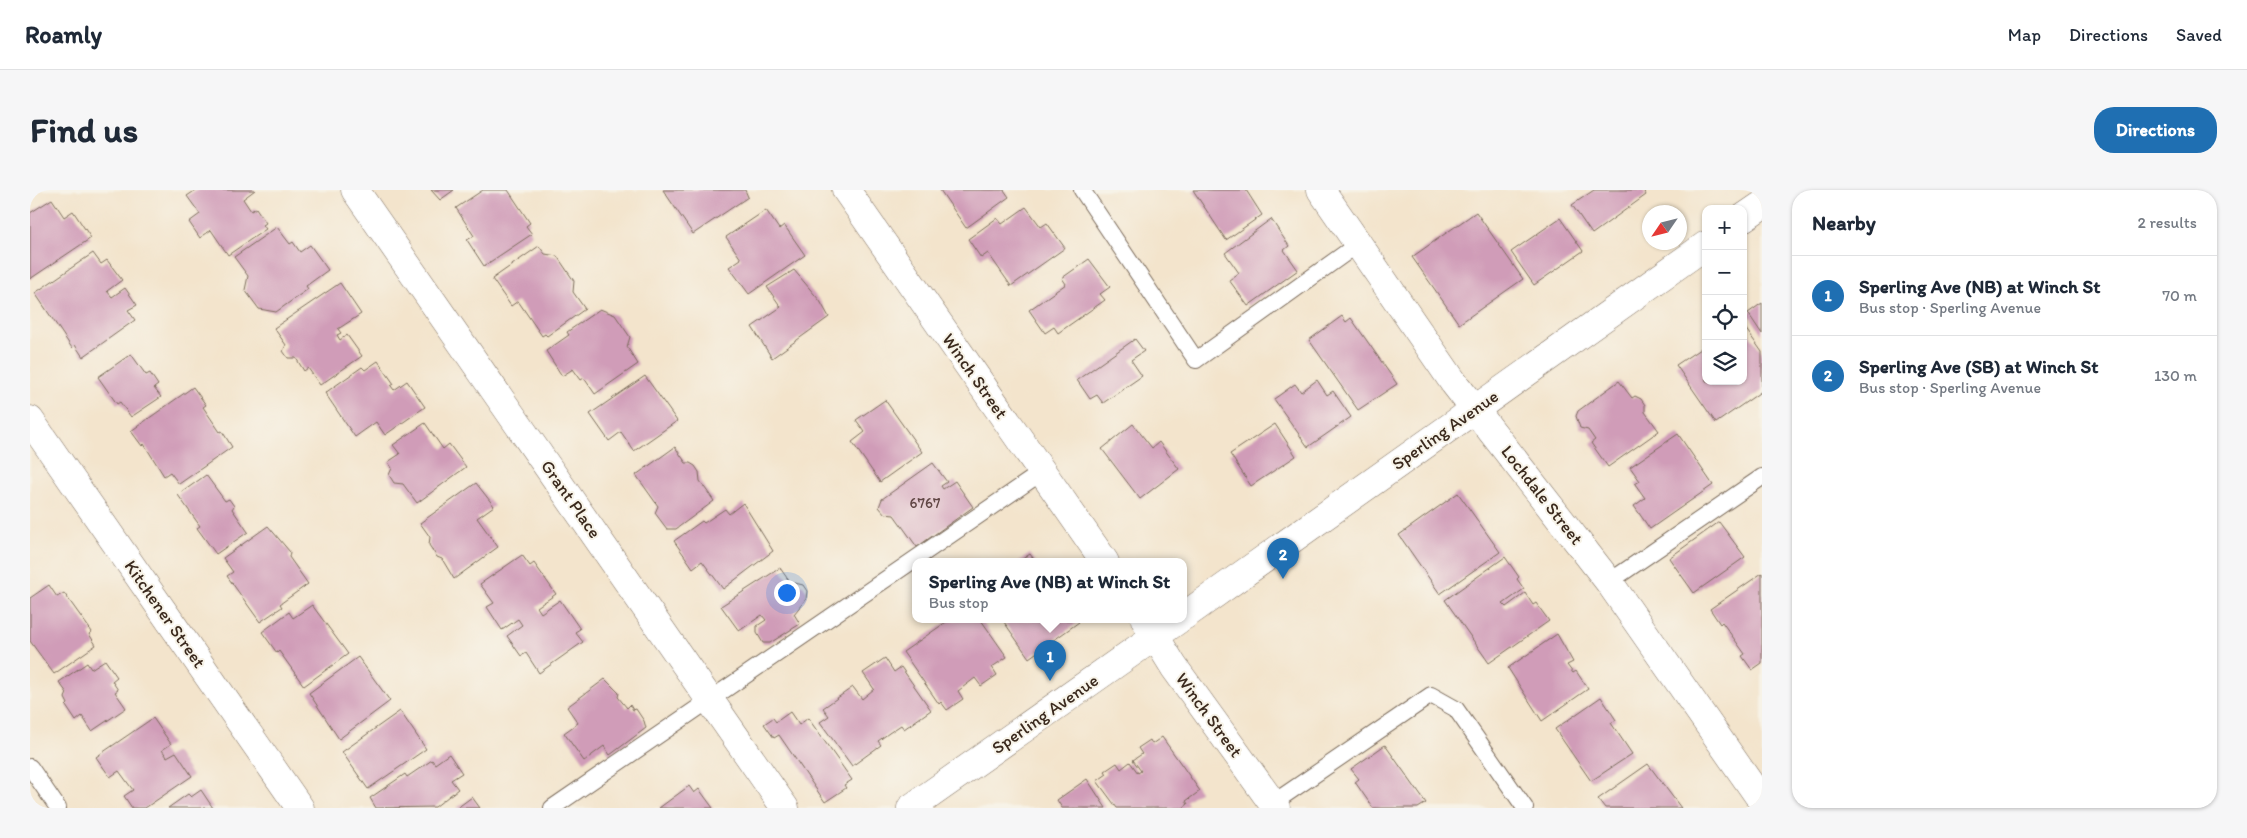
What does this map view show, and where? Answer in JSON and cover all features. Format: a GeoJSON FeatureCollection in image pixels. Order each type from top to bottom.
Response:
{"type":"FeatureCollection","features":[{"type":"Feature","properties":{"kind":"street","name":"Grant Place"},"geometry":{"type":"LineString","coordinates":[[355,190],[785,808]]}},
{"type":"Feature","properties":{"kind":"street","name":"Winch Street"},"geometry":{"type":"LineString","coordinates":[[846,190],[1102,558]]}},
{"type":"Feature","properties":{"kind":"street","name":"Lochdale Street"},"geometry":{"type":"LineString","coordinates":[[1321,190],[1475,410],[1610,582],[1762,801]]}},
{"type":"Feature","properties":{"kind":"street"},"geometry":{"type":"LineString","coordinates":[[1747,215],[1762,205]]}},
{"type":"Feature","properties":{"kind":"street","name":"Sperling Avenue"},"geometry":{"type":"LineString","coordinates":[[1187,614],[1702,248]]}},
{"type":"Feature","properties":{"kind":"street","name":"Kitchener Street"},"geometry":{"type":"LineString","coordinates":[[30,420],[300,808]]}},
{"type":"Feature","properties":{"kind":"street","name":"Sperling Avenue"},"geometry":{"type":"LineString","coordinates":[[910,808],[1151,628],[1168,623]]}},
{"type":"Feature","properties":{"kind":"street","name":"Winch Street"},"geometry":{"type":"LineString","coordinates":[[1151,628],[1174,667],[1273,806]]}},
{"type":"Feature","properties":{"kind":"lane"},"geometry":{"type":"LineString","coordinates":[[1082,190],[1196,360],[1358,244]]}},
{"type":"Feature","properties":{"kind":"lane"},"geometry":{"type":"LineString","coordinates":[[916,558],[1042,472]]}},
{"type":"Feature","properties":{"kind":"lane"},"geometry":{"type":"LineString","coordinates":[[1610,582],[1762,477]]}},
{"type":"Feature","properties":{"kind":"lane"},"geometry":{"type":"LineString","coordinates":[[552,808],[912,560]]}},
{"type":"Feature","properties":{"kind":"lane"},"geometry":{"type":"LineString","coordinates":[[1273,806],[1431,695],[1456,709],[1525,808]]}},
{"type":"Feature","properties":{"kind":"lane"},"geometry":{"type":"LineString","coordinates":[[33,778],[58,808]]}},
{"type":"Feature","properties":{"kind":"building"},"geometry":{"type":"Polygon","coordinates":[[[196,190],[255,190],[243,199],[251,211],[256,208],[266,223],[263,225],[266,229],[228,255],[211,230],[200,238],[189,222],[200,214],[187,196],[196,190]]]}},
{"type":"Feature","properties":{"kind":"building"},"geometry":{"type":"Polygon","coordinates":[[[431,190],[454,190],[440,200],[431,190]]]}},
{"type":"Feature","properties":{"kind":"building"},"geometry":{"type":"Polygon","coordinates":[[[483,190],[508,190],[530,223],[526,226],[532,234],[484,266],[467,240],[474,236],[456,208],[483,190]]]}},
{"type":"Feature","properties":{"kind":"building"},"geometry":{"type":"Polygon","coordinates":[[[663,190],[745,190],[748,197],[693,234],[663,190]]]}},
{"type":"Feature","properties":{"kind":"building"},"geometry":{"type":"Polygon","coordinates":[[[940,190],[1004,190],[1009,197],[966,228],[940,190]]]}},
{"type":"Feature","properties":{"kind":"building"},"geometry":{"type":"Polygon","coordinates":[[[1193,190],[1246,190],[1262,215],[1226,240],[1193,190]]]}},
{"type":"Feature","properties":{"kind":"building"},"geometry":{"type":"Polygon","coordinates":[[[1594,190],[1643,190],[1646,195],[1592,234],[1572,205],[1594,190]]]}},
{"type":"Feature","properties":{"kind":"building"},"geometry":{"type":"Polygon","coordinates":[[[52,199],[64,217],[73,211],[91,238],[30,279],[30,213],[52,199]]]}},
{"type":"Feature","properties":{"kind":"building"},"geometry":{"type":"Polygon","coordinates":[[[1026,207],[1041,227],[1047,223],[1065,248],[1011,286],[988,253],[981,258],[968,239],[997,218],[1002,224],[1026,207]]]}},
{"type":"Feature","properties":{"kind":"building"},"geometry":{"type":"Polygon","coordinates":[[[766,210],[779,229],[784,225],[805,255],[749,294],[729,267],[741,259],[726,237],[766,210]]]}},
{"type":"Feature","properties":{"kind":"building"},"geometry":{"type":"Polygon","coordinates":[[[1476,212],[1523,279],[1459,324],[1412,257],[1476,212]]]}},
{"type":"Feature","properties":{"kind":"building"},"geometry":{"type":"Polygon","coordinates":[[[1560,218],[1583,251],[1534,285],[1511,252],[1560,218]]]}},
{"type":"Feature","properties":{"kind":"building"},"geometry":{"type":"Polygon","coordinates":[[[1271,219],[1289,246],[1284,250],[1298,270],[1248,306],[1229,280],[1239,273],[1225,253],[1271,219]]]}},
{"type":"Feature","properties":{"kind":"building"},"geometry":{"type":"Polygon","coordinates":[[[277,227],[290,244],[293,242],[300,252],[310,245],[328,270],[306,286],[308,289],[276,312],[259,309],[245,290],[248,276],[234,257],[277,227]]]}},
{"type":"Feature","properties":{"kind":"building"},"geometry":{"type":"Polygon","coordinates":[[[539,246],[545,254],[557,256],[574,281],[573,292],[585,309],[547,336],[545,334],[542,336],[518,301],[511,306],[492,279],[539,246]]]}},
{"type":"Feature","properties":{"kind":"building"},"geometry":{"type":"Polygon","coordinates":[[[93,253],[101,264],[107,260],[122,280],[107,291],[112,297],[125,288],[137,305],[128,310],[135,320],[83,357],[75,345],[72,348],[35,293],[93,253]]]}},
{"type":"Feature","properties":{"kind":"building"},"geometry":{"type":"Polygon","coordinates":[[[1089,259],[1110,287],[1100,294],[1105,300],[1058,333],[1054,327],[1045,333],[1029,310],[1066,284],[1062,278],[1089,259]]]}},
{"type":"Feature","properties":{"kind":"building"},"geometry":{"type":"Polygon","coordinates":[[[794,270],[820,301],[829,317],[772,358],[752,327],[781,307],[767,287],[794,270]]]}},
{"type":"Feature","properties":{"kind":"building"},"geometry":{"type":"Polygon","coordinates":[[[340,283],[361,314],[338,329],[341,333],[337,335],[340,340],[347,335],[362,356],[320,385],[308,368],[304,371],[296,358],[288,358],[283,351],[286,345],[274,328],[340,283]]]}},
{"type":"Feature","properties":{"kind":"building"},"geometry":{"type":"Polygon","coordinates":[[[1762,303],[1762,334],[1748,313],[1762,303]]]}},
{"type":"Feature","properties":{"kind":"building"},"geometry":{"type":"Polygon","coordinates":[[[600,309],[615,315],[630,337],[627,347],[638,364],[595,394],[584,378],[581,380],[573,369],[562,376],[546,351],[569,335],[567,332],[600,309]]]}},
{"type":"Feature","properties":{"kind":"building"},"geometry":{"type":"Polygon","coordinates":[[[1342,316],[1346,322],[1351,318],[1397,384],[1358,410],[1309,340],[1342,316]]]}},
{"type":"Feature","properties":{"kind":"building"},"geometry":{"type":"Polygon","coordinates":[[[1747,331],[1762,352],[1762,391],[1716,423],[1676,365],[1702,348],[1702,385],[1747,385],[1747,331]]]}},
{"type":"Feature","properties":{"kind":"building"},"geometry":{"type":"Polygon","coordinates":[[[1135,339],[1144,351],[1131,360],[1142,376],[1103,403],[1097,395],[1090,399],[1077,380],[1135,339]]]}},
{"type":"Feature","properties":{"kind":"building"},"geometry":{"type":"Polygon","coordinates":[[[131,354],[146,375],[150,373],[158,385],[154,388],[161,397],[131,417],[120,402],[117,404],[98,377],[131,354]]]}},
{"type":"Feature","properties":{"kind":"building"},"geometry":{"type":"Polygon","coordinates":[[[378,361],[394,384],[391,386],[394,390],[407,381],[425,407],[385,435],[376,422],[355,437],[325,393],[362,367],[365,370],[378,361]]]}},
{"type":"Feature","properties":{"kind":"building"},"geometry":{"type":"Polygon","coordinates":[[[645,376],[677,421],[634,451],[621,432],[609,441],[590,414],[645,376]]]}},
{"type":"Feature","properties":{"kind":"building"},"geometry":{"type":"Polygon","coordinates":[[[1317,380],[1327,395],[1333,391],[1351,417],[1308,447],[1274,399],[1295,384],[1301,392],[1317,380]]]}},
{"type":"Feature","properties":{"kind":"building"},"geometry":{"type":"Polygon","coordinates":[[[1619,381],[1632,398],[1635,396],[1641,399],[1645,405],[1645,412],[1659,431],[1608,467],[1591,443],[1595,440],[1588,430],[1580,428],[1576,416],[1578,411],[1619,381]]]}},
{"type":"Feature","properties":{"kind":"building"},"geometry":{"type":"Polygon","coordinates":[[[193,387],[206,405],[203,407],[232,447],[179,484],[170,472],[164,476],[144,444],[142,446],[131,431],[193,387]]]}},
{"type":"Feature","properties":{"kind":"building"},"geometry":{"type":"Polygon","coordinates":[[[885,400],[922,452],[880,482],[852,442],[865,432],[856,420],[885,400]]]}},
{"type":"Feature","properties":{"kind":"building"},"geometry":{"type":"Polygon","coordinates":[[[425,423],[443,449],[449,444],[466,467],[417,503],[403,484],[394,483],[389,475],[392,468],[388,462],[400,454],[393,445],[425,423]]]}},
{"type":"Feature","properties":{"kind":"building"},"geometry":{"type":"Polygon","coordinates":[[[1133,424],[1152,448],[1159,442],[1179,469],[1140,499],[1102,449],[1133,424]]]}},
{"type":"Feature","properties":{"kind":"building"},"geometry":{"type":"Polygon","coordinates":[[[1275,424],[1296,456],[1251,486],[1230,454],[1275,424]]]}},
{"type":"Feature","properties":{"kind":"building"},"geometry":{"type":"Polygon","coordinates":[[[1678,434],[1713,485],[1650,529],[1634,506],[1645,498],[1635,484],[1640,481],[1630,467],[1678,434]]]}},
{"type":"Feature","properties":{"kind":"building"},"geometry":{"type":"Polygon","coordinates":[[[675,447],[686,463],[695,466],[699,472],[700,481],[714,501],[676,529],[667,529],[655,513],[658,506],[636,475],[675,447]]]}},
{"type":"Feature","properties":{"kind":"building"},"geometry":{"type":"Polygon","coordinates":[[[933,463],[947,482],[941,486],[943,489],[955,481],[973,507],[917,547],[894,515],[885,514],[879,507],[882,499],[933,463]]]}},
{"type":"Feature","properties":{"kind":"building"},"geometry":{"type":"Polygon","coordinates":[[[206,475],[225,501],[229,499],[234,506],[232,509],[248,532],[216,554],[197,528],[200,526],[178,495],[206,475]]]}},
{"type":"Feature","properties":{"kind":"building"},"geometry":{"type":"Polygon","coordinates":[[[476,483],[494,506],[477,518],[498,547],[454,579],[442,559],[437,557],[429,545],[430,537],[420,523],[476,483]]]}},
{"type":"Feature","properties":{"kind":"building"},"geometry":{"type":"Polygon","coordinates":[[[1458,493],[1500,552],[1440,594],[1399,535],[1458,493]]]}},
{"type":"Feature","properties":{"kind":"building"},"geometry":{"type":"Polygon","coordinates":[[[743,503],[773,551],[723,589],[702,561],[693,568],[674,541],[702,521],[704,523],[725,509],[729,514],[743,503]]]}},
{"type":"Feature","properties":{"kind":"building"},"geometry":{"type":"Polygon","coordinates":[[[1719,522],[1745,557],[1694,593],[1669,558],[1719,522]]]}},
{"type":"Feature","properties":{"kind":"building"},"geometry":{"type":"Polygon","coordinates":[[[268,526],[290,552],[289,557],[308,584],[280,604],[282,607],[260,622],[227,576],[233,572],[223,558],[268,526]]]}},
{"type":"Feature","properties":{"kind":"building"},"geometry":{"type":"Polygon","coordinates":[[[1030,554],[1033,558],[1024,558],[1030,554]]]}},
{"type":"Feature","properties":{"kind":"building"},"geometry":{"type":"Polygon","coordinates":[[[522,555],[530,566],[534,563],[556,594],[537,607],[541,613],[560,600],[580,629],[575,632],[583,642],[539,673],[526,653],[521,656],[507,636],[522,625],[518,619],[502,630],[487,607],[494,603],[480,584],[522,555]]]}},
{"type":"Feature","properties":{"kind":"building"},"geometry":{"type":"Polygon","coordinates":[[[1505,557],[1519,577],[1517,579],[1524,589],[1503,604],[1506,607],[1525,593],[1533,605],[1536,603],[1549,621],[1489,663],[1445,600],[1505,557]]]}},
{"type":"Feature","properties":{"kind":"building"},"geometry":{"type":"Polygon","coordinates":[[[780,568],[792,585],[795,583],[803,585],[807,591],[806,599],[794,614],[800,624],[770,643],[763,643],[757,633],[757,626],[766,620],[762,615],[739,631],[721,606],[780,568]]]}},
{"type":"Feature","properties":{"kind":"building"},"geometry":{"type":"Polygon","coordinates":[[[1762,573],[1762,663],[1752,670],[1742,656],[1745,654],[1710,609],[1762,573]]]}},
{"type":"Feature","properties":{"kind":"building"},"geometry":{"type":"Polygon","coordinates":[[[49,585],[57,597],[64,593],[92,632],[89,634],[96,645],[54,674],[30,641],[30,598],[49,585]]]}},
{"type":"Feature","properties":{"kind":"building"},"geometry":{"type":"Polygon","coordinates":[[[312,605],[348,654],[304,686],[279,651],[277,653],[262,632],[289,612],[293,618],[312,605]]]}},
{"type":"Feature","properties":{"kind":"building"},"geometry":{"type":"Polygon","coordinates":[[[945,623],[983,623],[1007,657],[992,667],[997,675],[981,686],[975,678],[958,691],[963,699],[947,710],[941,702],[939,704],[903,652],[945,623]]]}},
{"type":"Feature","properties":{"kind":"building"},"geometry":{"type":"Polygon","coordinates":[[[1005,623],[1078,623],[1029,658],[1005,623]]]}},
{"type":"Feature","properties":{"kind":"building"},"geometry":{"type":"Polygon","coordinates":[[[1557,634],[1573,662],[1567,665],[1573,673],[1576,671],[1588,689],[1542,721],[1508,668],[1557,634]]]}},
{"type":"Feature","properties":{"kind":"building"},"geometry":{"type":"Polygon","coordinates":[[[358,657],[390,701],[339,739],[309,693],[358,657]]]}},
{"type":"Feature","properties":{"kind":"building"},"geometry":{"type":"Polygon","coordinates":[[[885,658],[894,672],[901,667],[931,710],[904,729],[901,725],[889,733],[878,741],[881,745],[852,766],[820,722],[829,716],[823,708],[853,687],[862,699],[874,689],[863,673],[885,658]]]}},
{"type":"Feature","properties":{"kind":"building"},"geometry":{"type":"Polygon","coordinates":[[[105,660],[117,677],[112,681],[118,690],[115,692],[126,708],[92,731],[82,716],[76,721],[66,706],[68,704],[65,698],[67,693],[59,682],[87,663],[91,669],[105,660]]]}},
{"type":"Feature","properties":{"kind":"building"},"geometry":{"type":"Polygon","coordinates":[[[605,679],[619,693],[618,697],[627,708],[630,705],[633,710],[636,709],[646,728],[610,755],[604,746],[584,761],[564,733],[578,723],[567,707],[605,679]]]}},
{"type":"Feature","properties":{"kind":"building"},"geometry":{"type":"Polygon","coordinates":[[[1601,697],[1616,720],[1611,723],[1632,754],[1591,781],[1555,729],[1601,697]]]}},
{"type":"Feature","properties":{"kind":"building"},"geometry":{"type":"Polygon","coordinates":[[[400,711],[426,749],[368,789],[342,752],[400,711]]]}},
{"type":"Feature","properties":{"kind":"building"},"geometry":{"type":"Polygon","coordinates":[[[790,712],[799,725],[808,718],[852,780],[844,785],[846,788],[825,802],[779,735],[774,738],[764,724],[773,718],[776,722],[790,712]]]}},
{"type":"Feature","properties":{"kind":"building"},"geometry":{"type":"Polygon","coordinates":[[[153,718],[171,744],[162,750],[167,757],[176,752],[192,776],[145,808],[132,808],[124,796],[133,790],[119,771],[110,777],[96,757],[153,718]]]}},
{"type":"Feature","properties":{"kind":"building"},"geometry":{"type":"Polygon","coordinates":[[[1162,737],[1200,791],[1186,801],[1188,804],[1183,808],[1117,808],[1097,781],[1107,774],[1105,771],[1117,763],[1121,769],[1130,762],[1138,773],[1141,771],[1133,760],[1142,754],[1138,748],[1150,740],[1152,744],[1162,737]]]}},
{"type":"Feature","properties":{"kind":"building"},"geometry":{"type":"Polygon","coordinates":[[[1385,745],[1426,803],[1418,808],[1373,808],[1355,782],[1359,779],[1351,769],[1385,745]]]}},
{"type":"Feature","properties":{"kind":"building"},"geometry":{"type":"Polygon","coordinates":[[[449,754],[462,773],[451,780],[458,789],[435,807],[376,808],[370,798],[405,774],[407,777],[432,760],[435,764],[449,754]]]}},
{"type":"Feature","properties":{"kind":"building"},"geometry":{"type":"Polygon","coordinates":[[[1648,764],[1681,808],[1605,808],[1598,799],[1648,764]]]}},
{"type":"Feature","properties":{"kind":"building"},"geometry":{"type":"Polygon","coordinates":[[[1087,779],[1106,808],[1062,808],[1057,800],[1087,779]]]}},
{"type":"Feature","properties":{"kind":"building"},"geometry":{"type":"Polygon","coordinates":[[[689,786],[694,793],[699,789],[713,808],[659,808],[689,786]]]}},
{"type":"Feature","properties":{"kind":"building"},"geometry":{"type":"Polygon","coordinates":[[[201,790],[213,808],[168,808],[188,794],[191,797],[201,790]]]}},
{"type":"Feature","properties":{"kind":"building"},"geometry":{"type":"Polygon","coordinates":[[[472,797],[480,808],[457,808],[472,797]]]}},
{"type":"Feature","properties":{"kind":"place","name":"Sperling Ave (SB) at Winch St"},"geometry":{"type":"Point","coordinates":[1283,579]}},
{"type":"Feature","properties":{"kind":"place","name":"Sperling Ave (NB) at Winch St"},"geometry":{"type":"Point","coordinates":[1050,681]}}]}
